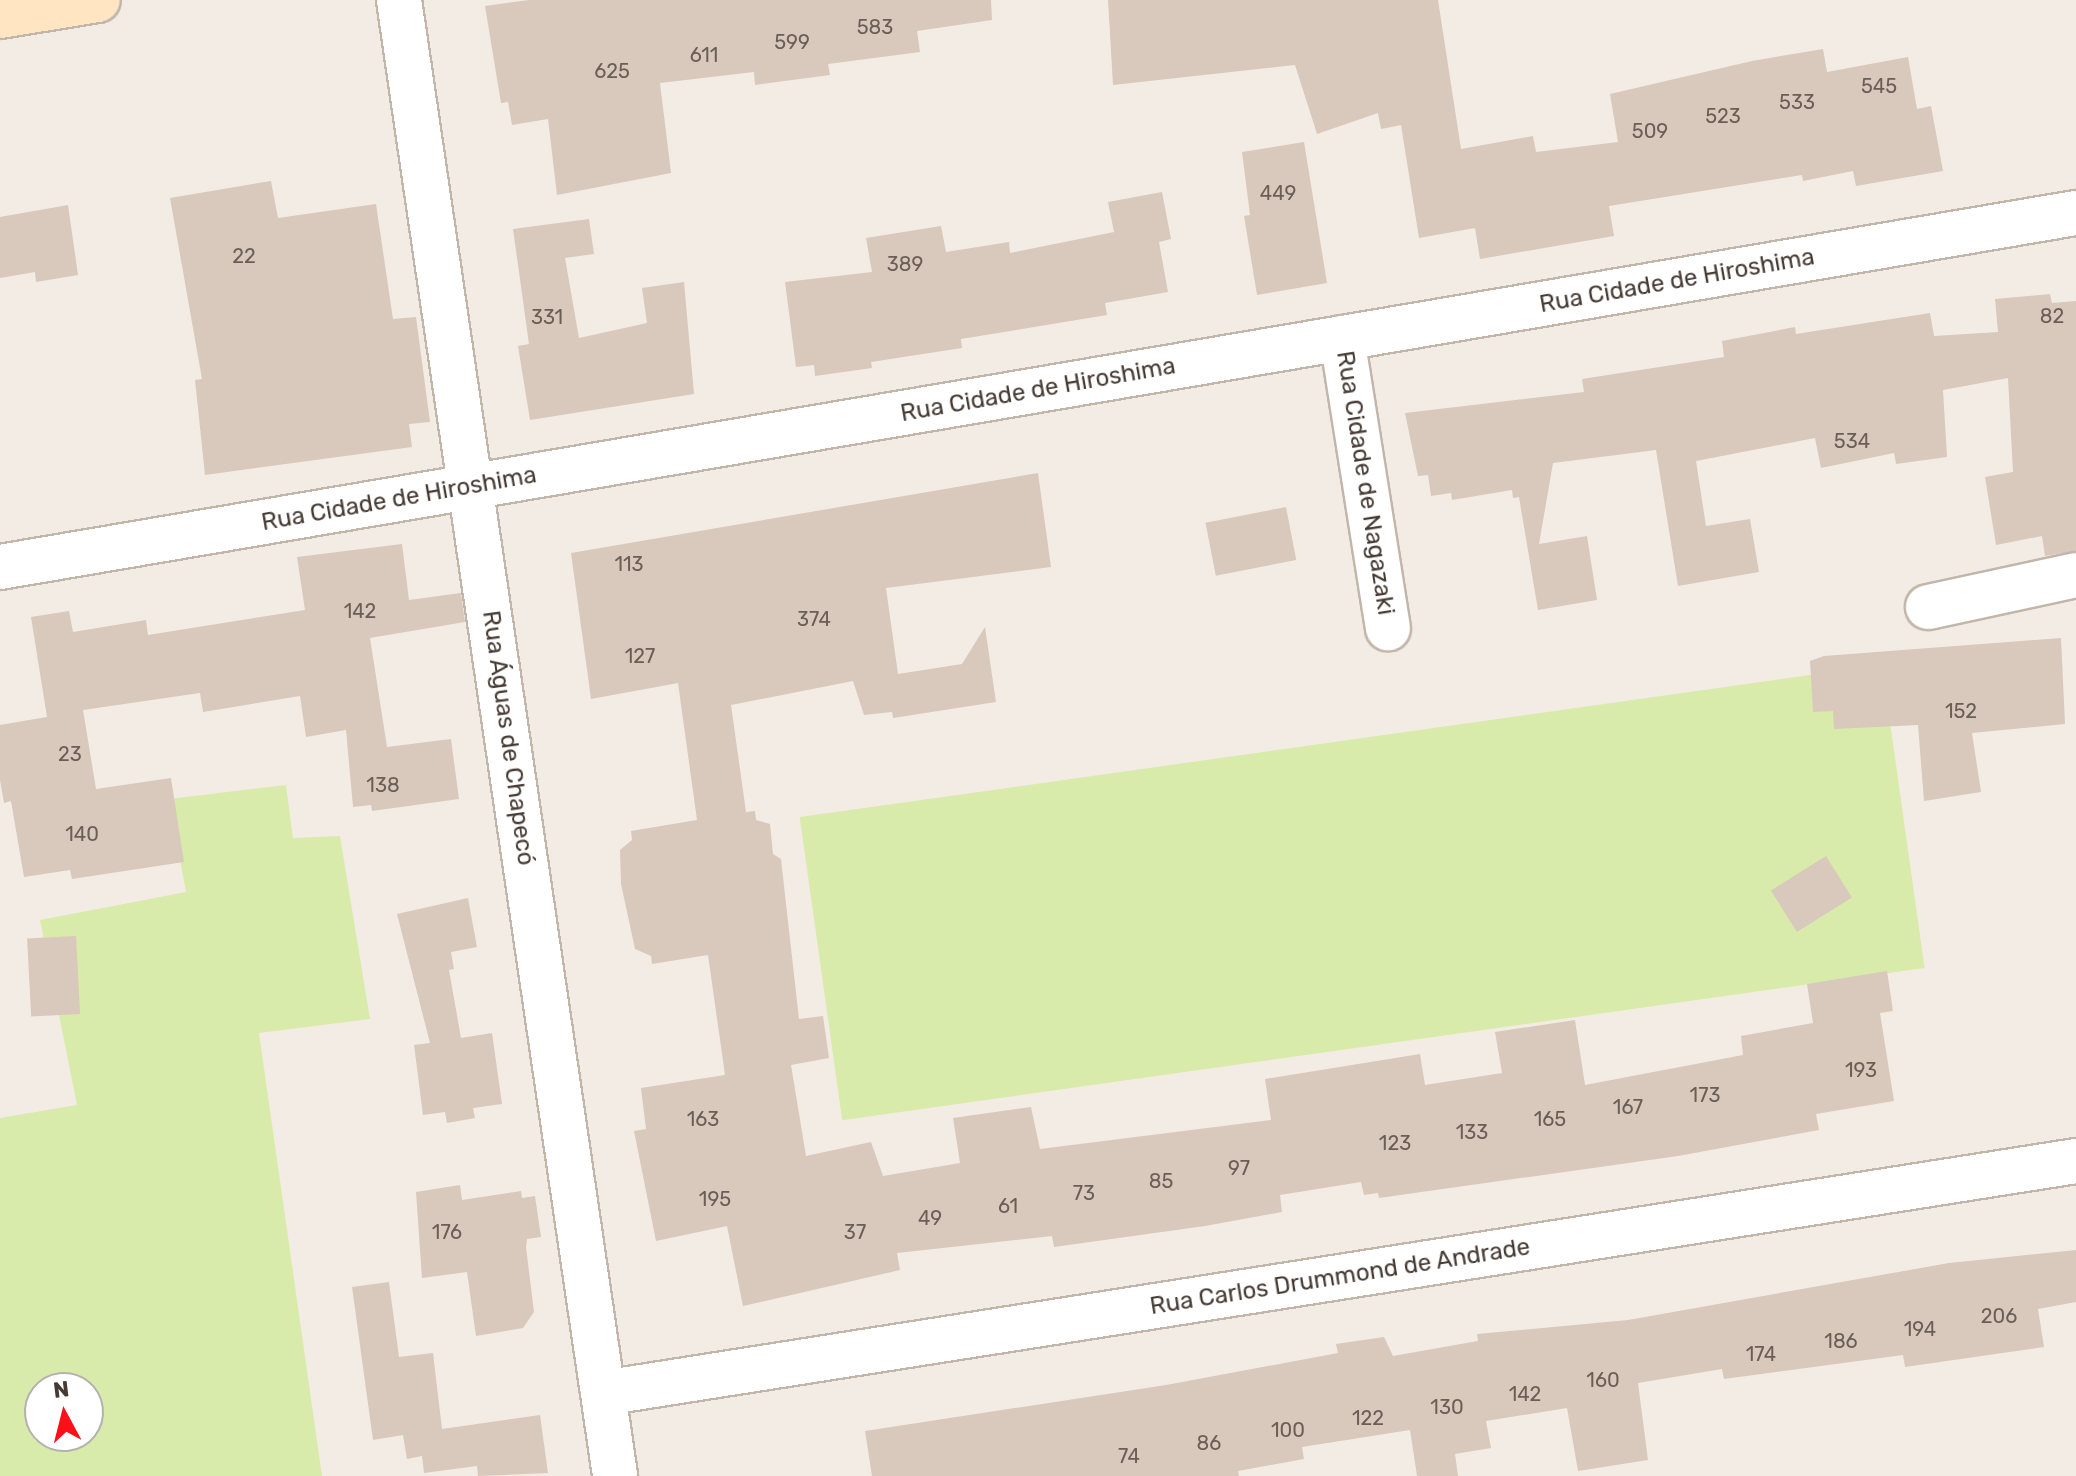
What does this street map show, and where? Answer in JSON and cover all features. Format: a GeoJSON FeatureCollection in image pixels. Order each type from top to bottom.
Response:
{"type":"FeatureCollection","features":[{"type":"Feature","properties":{"kind":"main road"},"geometry":{"type":"LineString","coordinates":[[0,16],[98,0]]}},
{"type":"Feature","properties":{"kind":"street","name":"Rua Águas de Chapecó"},"geometry":{"type":"LineString","coordinates":[[399,0],[615,1476]]}},
{"type":"Feature","properties":{"kind":"street","name":"Rua Cidade de Hiroshima"},"geometry":{"type":"LineString","coordinates":[[0,567],[2076,213]]}},
{"type":"Feature","properties":{"kind":"street","name":"Rua Cidade de Nagazaki"},"geometry":{"type":"LineString","coordinates":[[1342,338],[1388,628]]}},
{"type":"Feature","properties":{"kind":"street"},"geometry":{"type":"LineString","coordinates":[[1928,607],[2076,575]]}},
{"type":"Feature","properties":{"kind":"street","name":"Rua Carlos Drummond de Andrade"},"geometry":{"type":"LineString","coordinates":[[603,1393],[2076,1161]]}},
{"type":"Feature","properties":{"kind":"green space"},"geometry":{"type":"Polygon","coordinates":[[[1882,665],[1925,968],[842,1120],[800,817],[1882,665]]]}},
{"type":"Feature","properties":{"kind":"green space"},"geometry":{"type":"Polygon","coordinates":[[[286,785],[293,838],[340,836],[370,1019],[259,1033],[322,1476],[0,1476],[0,1118],[77,1105],[40,920],[186,892],[169,799],[286,785]]]}},
{"type":"Feature","properties":{"kind":"building"},"geometry":{"type":"Polygon","coordinates":[[[529,0],[991,0],[992,20],[917,31],[920,52],[828,64],[830,75],[755,85],[754,72],[660,83],[671,173],[557,195],[548,119],[512,125],[508,102],[501,103],[485,6],[529,0]]]}},
{"type":"Feature","properties":{"kind":"building"},"geometry":{"type":"Polygon","coordinates":[[[1108,0],[1438,0],[1461,149],[1533,136],[1536,152],[1618,142],[1610,94],[1752,61],[1823,49],[1827,72],[1908,57],[1917,109],[1931,106],[1943,171],[1856,186],[1853,171],[1803,181],[1802,175],[1609,206],[1614,236],[1480,259],[1475,228],[1419,238],[1401,125],[1381,129],[1378,113],[1317,134],[1295,65],[1113,85],[1108,0]]]}},
{"type":"Feature","properties":{"kind":"building"},"geometry":{"type":"Polygon","coordinates":[[[1304,142],[1327,283],[1257,295],[1244,216],[1250,215],[1242,152],[1304,142]]]}},
{"type":"Feature","properties":{"kind":"building"},"geometry":{"type":"Polygon","coordinates":[[[271,181],[278,218],[376,204],[393,319],[416,317],[430,422],[409,424],[412,447],[205,475],[195,380],[202,379],[170,198],[271,181]]]}},
{"type":"Feature","properties":{"kind":"building"},"geometry":{"type":"Polygon","coordinates":[[[1162,192],[1171,239],[1159,242],[1168,292],[1105,303],[1107,315],[961,339],[962,348],[871,362],[872,368],[815,376],[814,365],[796,367],[785,282],[872,272],[866,238],[941,226],[946,252],[1009,242],[1010,253],[1114,232],[1108,202],[1162,192]]]}},
{"type":"Feature","properties":{"kind":"building"},"geometry":{"type":"Polygon","coordinates":[[[68,205],[78,275],[36,282],[35,272],[0,278],[0,217],[68,205]]]}},
{"type":"Feature","properties":{"kind":"building"},"geometry":{"type":"Polygon","coordinates":[[[589,219],[594,254],[565,258],[579,338],[647,323],[642,288],[684,282],[694,394],[530,420],[518,346],[529,344],[513,229],[589,219]]]}},
{"type":"Feature","properties":{"kind":"building"},"geometry":{"type":"Polygon","coordinates":[[[2050,294],[2052,303],[2076,301],[2076,551],[2045,556],[2042,536],[1996,545],[1985,477],[2013,472],[2008,378],[1943,390],[1947,457],[1896,464],[1894,453],[1821,468],[1815,438],[1696,461],[1706,526],[1750,519],[1759,572],[1678,586],[1656,450],[1553,463],[1539,544],[1587,536],[1597,600],[1538,610],[1519,497],[1513,498],[1512,490],[1452,500],[1451,493],[1431,496],[1428,475],[1418,476],[1405,413],[1584,392],[1582,379],[1724,357],[1722,341],[1795,327],[1796,334],[1930,313],[1934,336],[1998,332],[1995,299],[2050,294]]]}},
{"type":"Feature","properties":{"kind":"building"},"geometry":{"type":"Polygon","coordinates":[[[1038,473],[1051,567],[886,588],[898,674],[962,664],[985,627],[996,702],[893,718],[892,712],[864,715],[853,681],[731,705],[746,812],[755,811],[756,820],[770,824],[773,854],[781,859],[799,1019],[823,1016],[829,1058],[791,1065],[806,1156],[871,1142],[883,1176],[960,1163],[953,1118],[1031,1107],[1040,1149],[1271,1120],[1265,1079],[1420,1054],[1425,1085],[1502,1073],[1495,1032],[1575,1020],[1585,1085],[1743,1055],[1741,1036],[1813,1023],[1807,984],[1887,971],[1893,1011],[1880,1013],[1894,1101],[1816,1114],[1819,1130],[1678,1156],[1379,1198],[1378,1193],[1364,1195],[1361,1182],[1280,1195],[1282,1212],[1054,1247],[1052,1236],[897,1253],[900,1270],[743,1306],[727,1226],[656,1241],[634,1131],[646,1129],[641,1088],[725,1075],[708,955],[652,964],[651,956],[635,949],[621,884],[620,850],[632,840],[631,831],[697,820],[678,683],[591,699],[571,553],[1038,473]]]}},
{"type":"Feature","properties":{"kind":"building"},"geometry":{"type":"Polygon","coordinates":[[[1286,507],[1296,560],[1216,576],[1206,523],[1286,507]]]}},
{"type":"Feature","properties":{"kind":"building"},"geometry":{"type":"Polygon","coordinates":[[[402,544],[409,600],[461,593],[465,622],[370,638],[387,747],[451,739],[459,799],[372,811],[371,805],[353,807],[346,730],[306,737],[300,696],[203,712],[200,693],[83,710],[96,789],[171,778],[184,862],[72,879],[70,870],[24,877],[11,801],[4,803],[0,780],[0,725],[47,717],[31,617],[69,611],[73,632],[146,620],[148,635],[305,610],[297,557],[402,544]]]}},
{"type":"Feature","properties":{"kind":"building"},"geometry":{"type":"Polygon","coordinates":[[[2061,638],[2065,724],[1972,733],[1981,792],[1924,801],[1918,725],[1834,729],[1833,711],[1813,712],[1810,661],[1824,656],[2061,638]]]}},
{"type":"Feature","properties":{"kind":"building"},"geometry":{"type":"Polygon","coordinates":[[[1826,856],[1852,898],[1797,932],[1771,890],[1826,856]]]}},
{"type":"Feature","properties":{"kind":"building"},"geometry":{"type":"Polygon","coordinates":[[[468,898],[477,947],[451,952],[454,969],[449,970],[461,1038],[492,1033],[502,1104],[473,1108],[475,1118],[447,1123],[445,1112],[423,1115],[414,1045],[430,1043],[397,914],[468,898]]]}},
{"type":"Feature","properties":{"kind":"building"},"geometry":{"type":"Polygon","coordinates":[[[76,936],[80,1014],[31,1016],[27,939],[76,936]]]}},
{"type":"Feature","properties":{"kind":"building"},"geometry":{"type":"Polygon","coordinates":[[[460,1185],[462,1200],[521,1191],[522,1198],[535,1196],[541,1237],[527,1239],[534,1312],[523,1328],[476,1336],[467,1272],[422,1278],[416,1192],[460,1185]]]}},
{"type":"Feature","properties":{"kind":"building"},"geometry":{"type":"Polygon","coordinates":[[[2076,1250],[2076,1302],[2038,1309],[2044,1347],[1905,1367],[1903,1355],[1724,1379],[1722,1369],[1638,1383],[1648,1460],[1578,1471],[1567,1408],[1486,1421],[1491,1448],[1455,1454],[1458,1476],[1417,1476],[1410,1430],[1302,1447],[1304,1459],[1238,1471],[1239,1476],[872,1476],[865,1431],[1166,1385],[1338,1353],[1336,1344],[1384,1337],[1393,1356],[1478,1341],[1477,1334],[1628,1320],[1949,1263],[2076,1250]]]}},
{"type":"Feature","properties":{"kind":"building"},"geometry":{"type":"Polygon","coordinates":[[[389,1282],[399,1357],[433,1353],[442,1429],[540,1415],[548,1473],[478,1476],[477,1466],[424,1473],[422,1456],[407,1459],[403,1435],[373,1440],[352,1287],[389,1282]]]}}]}
